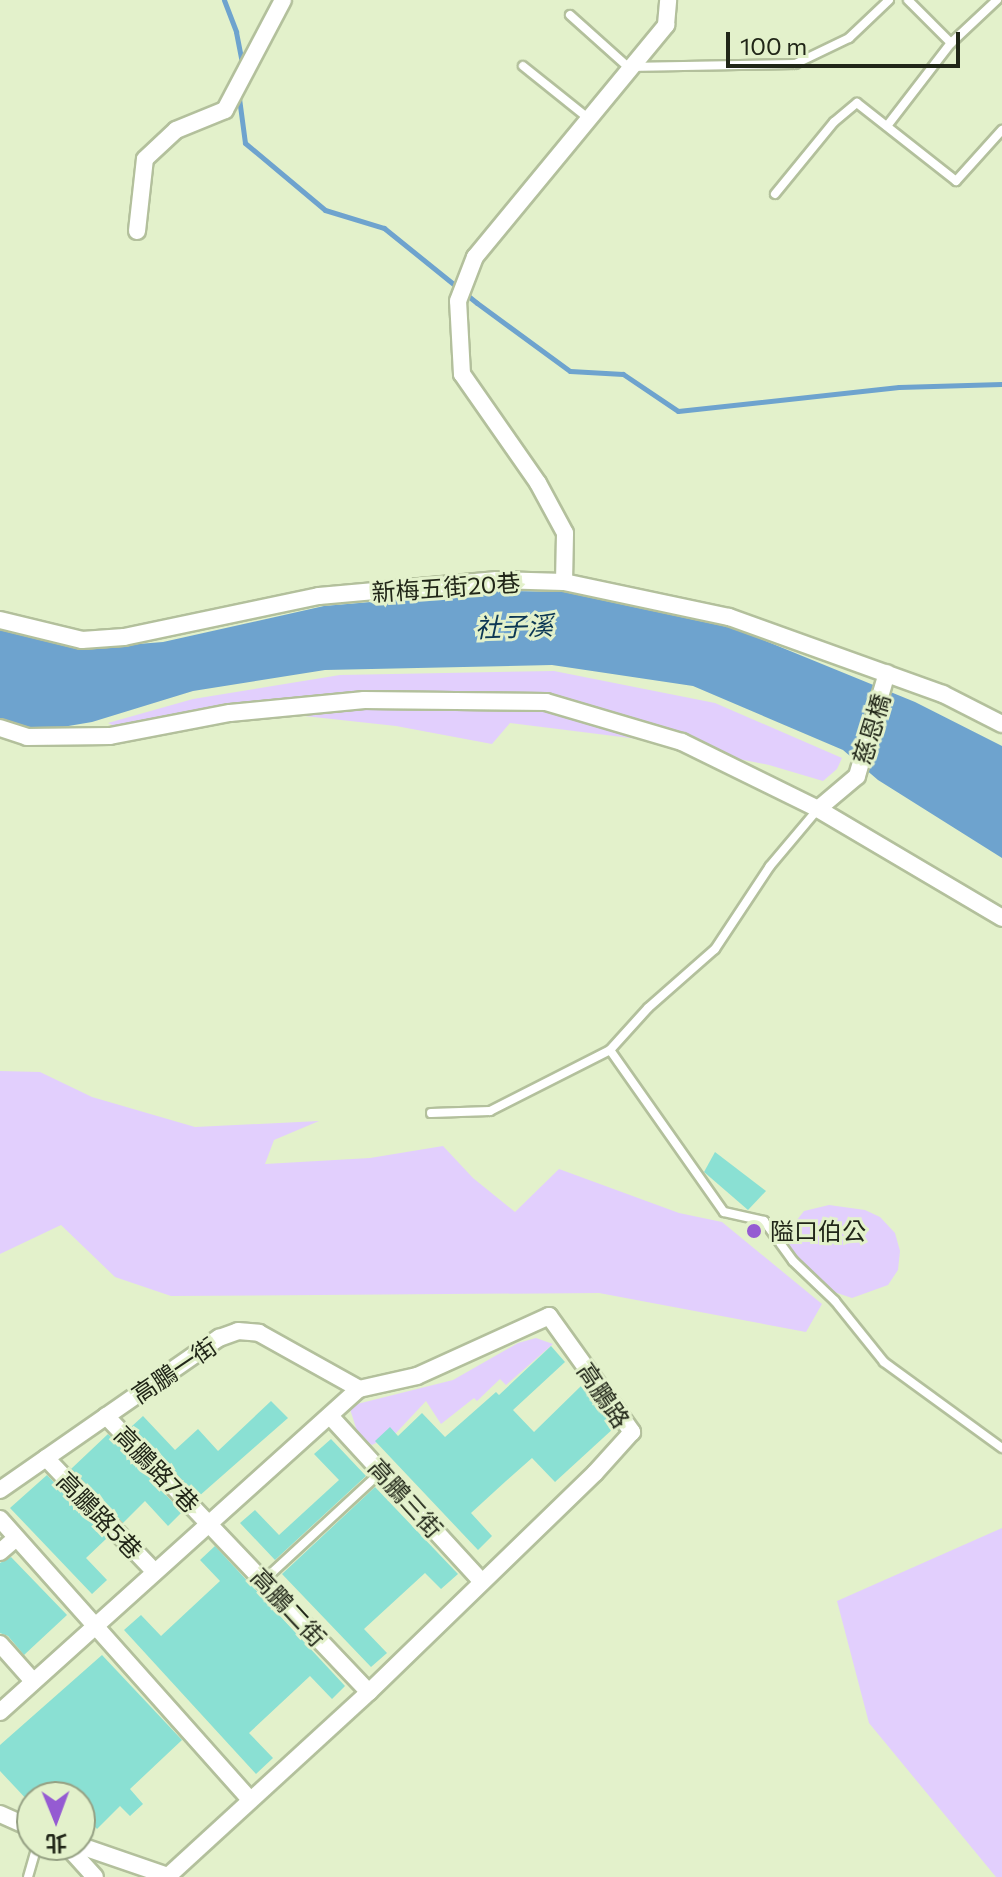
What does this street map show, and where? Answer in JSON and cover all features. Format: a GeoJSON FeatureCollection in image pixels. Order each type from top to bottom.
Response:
{"type":"FeatureCollection","features":[{"type":"Feature","properties":{"kind":"street"},"geometry":{"type":"LineString","coordinates":[[137,231],[145,159],[176,130],[225,110],[283,0]]}},
{"type":"Feature","properties":{"kind":"street"},"geometry":{"type":"LineString","coordinates":[[564,582],[565,533],[538,483],[462,374],[458,301],[475,257],[628,67],[666,25],[668,0]]}},
{"type":"Feature","properties":{"kind":"street","name":"新梅五街20巷"},"geometry":{"type":"LineString","coordinates":[[0,620],[82,640],[124,637],[319,596],[497,580],[564,582],[729,617],[886,678],[943,694],[1002,724]]}},
{"type":"Feature","properties":{"kind":"street","name":"慈恩橋"},"geometry":{"type":"LineString","coordinates":[[818,809],[857,776],[886,678]]}},
{"type":"Feature","properties":{"kind":"street"},"geometry":{"type":"LineString","coordinates":[[0,728],[27,737],[110,736],[230,713],[364,700],[546,702],[682,742],[818,809],[1002,918]]}},
{"type":"Feature","properties":{"kind":"street","name":"高鵬路"},"geometry":{"type":"LineString","coordinates":[[96,1851],[168,1876],[369,1692],[595,1473],[632,1432],[549,1316],[417,1376],[359,1389]]}},
{"type":"Feature","properties":{"kind":"street","name":"高鵬一街"},"geometry":{"type":"LineString","coordinates":[[0,1490],[219,1338],[238,1331],[259,1333],[359,1389]]}},
{"type":"Feature","properties":{"kind":"street"},"geometry":{"type":"LineString","coordinates":[[0,1712],[359,1389]]}},
{"type":"Feature","properties":{"kind":"street","name":"高鵬路7巷"},"geometry":{"type":"LineString","coordinates":[[106,1416],[209,1522]]}},
{"type":"Feature","properties":{"kind":"street","name":"高鵬三街"},"geometry":{"type":"LineString","coordinates":[[330,1416],[481,1581]]}},
{"type":"Feature","properties":{"kind":"street","name":"高鵬路5巷"},"geometry":{"type":"LineString","coordinates":[[46,1458],[154,1571]]}},
{"type":"Feature","properties":{"kind":"street"},"geometry":{"type":"LineString","coordinates":[[0,1519],[250,1800]]}},
{"type":"Feature","properties":{"kind":"street","name":"高鵬二街"},"geometry":{"type":"LineString","coordinates":[[209,1522],[369,1692]]}},
{"type":"Feature","properties":{"kind":"street"},"geometry":{"type":"LineString","coordinates":[[0,1552],[15,1539]]}},
{"type":"Feature","properties":{"kind":"street"},"geometry":{"type":"LineString","coordinates":[[0,1644],[33,1681]]}},
{"type":"Feature","properties":{"kind":"street"},"geometry":{"type":"LineString","coordinates":[[80,1861],[95,1877]]}},
{"type":"Feature","properties":{"kind":"lane"},"geometry":{"type":"LineString","coordinates":[[570,15],[628,67],[795,64],[849,38],[889,0]]}},
{"type":"Feature","properties":{"kind":"lane"},"geometry":{"type":"LineString","coordinates":[[908,0],[951,43]]}},
{"type":"Feature","properties":{"kind":"lane"},"geometry":{"type":"LineString","coordinates":[[887,126],[951,43],[997,0]]}},
{"type":"Feature","properties":{"kind":"lane"},"geometry":{"type":"LineString","coordinates":[[523,66],[588,118]]}},
{"type":"Feature","properties":{"kind":"lane"},"geometry":{"type":"LineString","coordinates":[[775,194],[834,122],[857,103],[956,181],[1002,130]]}},
{"type":"Feature","properties":{"kind":"lane"},"geometry":{"type":"LineString","coordinates":[[431,1113],[490,1111],[610,1050],[648,1008],[715,949],[770,866],[818,809]]}},
{"type":"Feature","properties":{"kind":"lane"},"geometry":{"type":"LineString","coordinates":[[610,1050],[724,1212],[764,1221],[793,1261],[835,1301],[884,1362],[1002,1448]]}},
{"type":"Feature","properties":{"kind":"lane"},"geometry":{"type":"LineString","coordinates":[[264,1580],[382,1471]]}},
{"type":"Feature","properties":{"kind":"shaded area"},"geometry":{"type":"Polygon","coordinates":[[[554,671],[715,703],[842,758],[837,769],[823,781],[769,765],[638,739],[510,723],[492,744],[396,726],[232,708],[121,729],[108,723],[193,699],[340,675],[554,671]]]}},
{"type":"Feature","properties":{"kind":"shaded area"},"geometry":{"type":"Polygon","coordinates":[[[0,1071],[40,1072],[92,1097],[195,1127],[319,1121],[274,1140],[265,1164],[370,1158],[443,1146],[473,1178],[515,1212],[559,1169],[679,1213],[722,1222],[822,1304],[806,1332],[599,1293],[171,1296],[115,1277],[61,1225],[0,1254],[0,1071]]]}},
{"type":"Feature","properties":{"kind":"shaded area"},"geometry":{"type":"Polygon","coordinates":[[[829,1205],[865,1210],[880,1217],[895,1233],[900,1251],[898,1270],[888,1285],[852,1298],[831,1291],[785,1244],[789,1230],[804,1211],[829,1205]]]}},
{"type":"Feature","properties":{"kind":"shaded area"},"geometry":{"type":"Polygon","coordinates":[[[536,1338],[553,1344],[506,1385],[500,1379],[477,1401],[474,1398],[441,1424],[426,1401],[396,1433],[372,1445],[358,1434],[349,1406],[453,1380],[518,1343],[536,1338]]]}},
{"type":"Feature","properties":{"kind":"shaded area"},"geometry":{"type":"Polygon","coordinates":[[[1002,1528],[1002,1877],[996,1877],[869,1723],[837,1601],[1002,1528]]]}},
{"type":"Feature","properties":{"kind":"water"},"geometry":{"type":"Polygon","coordinates":[[[500,591],[569,592],[724,624],[915,702],[1002,746],[1002,858],[878,780],[843,750],[693,686],[552,665],[325,670],[193,691],[92,722],[27,733],[0,723],[0,629],[88,648],[163,642],[324,606],[500,591]]]}},
{"type":"Feature","properties":{"kind":"building"},"geometry":{"type":"Polygon","coordinates":[[[715,1152],[766,1191],[748,1210],[704,1172],[715,1152]]]}},
{"type":"Feature","properties":{"kind":"building"},"geometry":{"type":"Polygon","coordinates":[[[551,1346],[565,1362],[513,1410],[534,1432],[581,1386],[615,1427],[555,1482],[532,1458],[506,1481],[471,1513],[492,1536],[478,1550],[375,1441],[390,1427],[398,1436],[422,1413],[445,1437],[496,1392],[499,1395],[551,1346]]]}},
{"type":"Feature","properties":{"kind":"building"},"geometry":{"type":"Polygon","coordinates":[[[271,1401],[288,1418],[198,1497],[131,1427],[143,1416],[175,1450],[198,1429],[218,1451],[271,1401]]]}},
{"type":"Feature","properties":{"kind":"building"},"geometry":{"type":"Polygon","coordinates":[[[108,1434],[182,1512],[168,1526],[145,1501],[123,1523],[71,1469],[108,1434]]]}},
{"type":"Feature","properties":{"kind":"building"},"geometry":{"type":"Polygon","coordinates":[[[331,1439],[366,1476],[275,1560],[240,1523],[255,1510],[279,1535],[339,1480],[314,1454],[331,1439]]]}},
{"type":"Feature","properties":{"kind":"building"},"geometry":{"type":"Polygon","coordinates":[[[47,1475],[107,1538],[86,1558],[107,1580],[92,1594],[10,1508],[47,1475]]]}},
{"type":"Feature","properties":{"kind":"building"},"geometry":{"type":"Polygon","coordinates":[[[375,1487],[458,1574],[441,1589],[425,1573],[364,1629],[387,1653],[371,1667],[282,1574],[375,1487]]]}},
{"type":"Feature","properties":{"kind":"building"},"geometry":{"type":"Polygon","coordinates":[[[215,1546],[345,1686],[332,1699],[310,1676],[249,1733],[273,1758],[256,1774],[124,1630],[141,1615],[161,1636],[220,1581],[200,1560],[215,1546]]]}},
{"type":"Feature","properties":{"kind":"building"},"geometry":{"type":"Polygon","coordinates":[[[11,1557],[67,1615],[24,1655],[8,1636],[0,1633],[0,1563],[11,1557]]]}},
{"type":"Feature","properties":{"kind":"building"},"geometry":{"type":"Polygon","coordinates":[[[102,1655],[182,1740],[130,1789],[143,1804],[130,1816],[120,1806],[97,1829],[96,1781],[16,1781],[16,1788],[0,1771],[0,1745],[102,1655]]]}},
{"type":"Feature","properties":{"kind":"waterway","name":"社子溪"},"geometry":{"type":"LineString","coordinates":[[224,0],[236,32],[242,64]]}},
{"type":"Feature","properties":{"kind":"waterway","name":"社子溪"},"geometry":{"type":"LineString","coordinates":[[239,98],[245,143],[325,210],[384,228],[477,303],[570,371],[623,374],[678,411],[899,387],[1002,384]]}},
{"type":"Feature","properties":{"kind":"place","name":"隘口伯公"},"geometry":{"type":"Point","coordinates":[754,1231]}}]}
